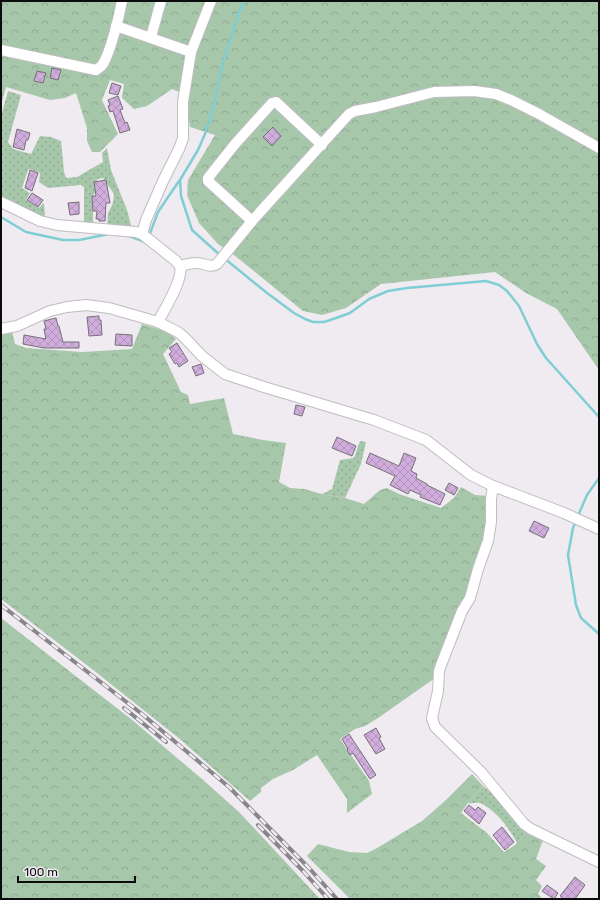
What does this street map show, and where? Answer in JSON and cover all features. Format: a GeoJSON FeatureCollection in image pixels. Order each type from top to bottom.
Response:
{"type":"FeatureCollection","features":[{"type":"Feature","properties":{"kind":"street"},"geometry":{"type":"LineString","coordinates":[[1,50],[96,70],[103,64],[116,26],[122,1]]}},
{"type":"Feature","properties":{"kind":"street"},"geometry":{"type":"LineString","coordinates":[[150,37],[161,1]]}},
{"type":"Feature","properties":{"kind":"street"},"geometry":{"type":"LineString","coordinates":[[142,234],[149,213],[183,138],[183,102],[191,52],[211,1]]}},
{"type":"Feature","properties":{"kind":"street"},"geometry":{"type":"LineString","coordinates":[[116,26],[191,52]]}},
{"type":"Feature","properties":{"kind":"street"},"geometry":{"type":"LineString","coordinates":[[180,266],[195,262],[214,266],[220,261],[252,221],[349,114],[355,110],[376,107],[434,92],[452,90],[496,94],[539,114],[599,148]]}},
{"type":"Feature","properties":{"kind":"street"},"geometry":{"type":"LineString","coordinates":[[252,221],[208,181],[208,178],[235,144],[272,103],[276,102],[322,144]]}},
{"type":"Feature","properties":{"kind":"street"},"geometry":{"type":"LineString","coordinates":[[1,202],[35,218],[57,225],[126,230],[142,234],[176,261],[180,266],[179,276],[172,297],[158,322]]}},
{"type":"Feature","properties":{"kind":"street"},"geometry":{"type":"LineString","coordinates":[[1,329],[17,326],[50,311],[86,305],[109,308],[158,322],[181,334],[202,356],[225,374],[374,420],[426,440],[471,475],[493,486],[586,522],[599,529]]}},
{"type":"Feature","properties":{"kind":"street"},"geometry":{"type":"LineString","coordinates":[[493,486],[491,499],[491,522],[488,541],[470,598],[462,611],[439,671],[438,691],[432,718],[433,723],[435,727],[481,772],[524,824],[531,829],[599,862]]}},
{"type":"Feature","properties":{"kind":"green space"},"geometry":{"type":"Polygon","coordinates":[[[1,1],[599,1],[599,370],[557,309],[526,293],[495,272],[381,284],[346,308],[322,315],[303,311],[234,255],[218,244],[199,223],[187,195],[188,180],[215,135],[190,127],[187,110],[188,96],[172,89],[147,106],[134,109],[122,98],[124,84],[110,80],[102,100],[118,134],[100,152],[92,152],[87,141],[87,128],[76,93],[65,98],[50,100],[6,87],[1,105],[1,1]]]}},
{"type":"Feature","properties":{"kind":"green space"},"geometry":{"type":"Polygon","coordinates":[[[8,91],[21,95],[8,142],[13,149],[31,154],[40,136],[51,137],[61,141],[66,178],[77,177],[103,162],[102,153],[107,148],[111,170],[127,210],[132,229],[107,226],[108,213],[113,203],[114,194],[103,178],[97,179],[95,193],[93,195],[93,223],[84,223],[84,187],[81,185],[48,188],[39,182],[40,173],[30,169],[28,170],[22,188],[30,193],[26,200],[39,208],[43,203],[44,204],[45,215],[42,218],[1,199],[1,116],[8,91]]]}},
{"type":"Feature","properties":{"kind":"green space"},"geometry":{"type":"Polygon","coordinates":[[[142,324],[166,331],[176,339],[163,354],[181,392],[188,395],[190,404],[224,398],[233,434],[286,443],[279,482],[290,488],[304,489],[345,498],[364,504],[380,490],[387,488],[399,494],[441,508],[454,498],[461,487],[475,495],[489,496],[488,523],[468,597],[435,678],[378,718],[365,726],[355,729],[340,739],[369,781],[372,794],[347,813],[347,799],[317,755],[293,770],[273,779],[261,788],[261,792],[250,801],[181,740],[1,599],[1,333],[12,332],[15,344],[26,348],[82,352],[132,349],[142,324]]]}},
{"type":"Feature","properties":{"kind":"green space"},"geometry":{"type":"Polygon","coordinates":[[[360,441],[366,442],[361,464],[345,498],[322,494],[332,489],[340,460],[354,458],[360,441]]]}},
{"type":"Feature","properties":{"kind":"green space"},"geometry":{"type":"Polygon","coordinates":[[[1,618],[131,719],[202,779],[239,812],[320,899],[1,899],[1,618]]]}},
{"type":"Feature","properties":{"kind":"green space"},"geometry":{"type":"Polygon","coordinates":[[[472,774],[483,786],[461,813],[487,833],[504,852],[515,845],[527,832],[543,840],[536,859],[546,866],[536,880],[542,886],[538,894],[543,899],[350,899],[307,856],[318,844],[349,852],[367,853],[422,821],[472,774]]]}},
{"type":"Feature","properties":{"kind":"green space"},"geometry":{"type":"Polygon","coordinates":[[[483,786],[494,795],[527,832],[517,843],[510,831],[491,810],[480,803],[468,803],[483,786]]]}},
{"type":"Feature","properties":{"kind":"building"},"geometry":{"type":"Polygon","coordinates":[[[52,68],[61,70],[58,80],[50,78],[52,68]]]}},
{"type":"Feature","properties":{"kind":"building"},"geometry":{"type":"Polygon","coordinates":[[[37,71],[46,73],[43,83],[34,81],[37,71]]]}},
{"type":"Feature","properties":{"kind":"building"},"geometry":{"type":"Polygon","coordinates":[[[112,83],[121,86],[118,95],[109,93],[112,83]]]}},
{"type":"Feature","properties":{"kind":"building"},"geometry":{"type":"Polygon","coordinates":[[[118,96],[123,109],[120,110],[125,123],[127,122],[130,130],[120,133],[113,111],[110,112],[108,106],[110,105],[108,100],[118,96]]]}},
{"type":"Feature","properties":{"kind":"building"},"geometry":{"type":"Polygon","coordinates":[[[273,127],[281,136],[272,146],[263,137],[273,127]]]}},
{"type":"Feature","properties":{"kind":"building"},"geometry":{"type":"Polygon","coordinates":[[[17,129],[30,133],[28,140],[26,140],[24,150],[13,147],[17,129]]]}},
{"type":"Feature","properties":{"kind":"building"},"geometry":{"type":"Polygon","coordinates":[[[30,170],[38,173],[32,191],[25,188],[30,170]]]}},
{"type":"Feature","properties":{"kind":"building"},"geometry":{"type":"Polygon","coordinates":[[[106,180],[110,203],[106,203],[105,221],[99,221],[99,219],[96,219],[97,211],[93,211],[92,196],[96,196],[94,182],[106,180]]]}},
{"type":"Feature","properties":{"kind":"building"},"geometry":{"type":"Polygon","coordinates":[[[32,193],[43,200],[38,207],[27,200],[32,193]]]}},
{"type":"Feature","properties":{"kind":"building"},"geometry":{"type":"Polygon","coordinates":[[[79,202],[79,214],[70,215],[68,203],[79,202]]]}},
{"type":"Feature","properties":{"kind":"building"},"geometry":{"type":"Polygon","coordinates":[[[99,316],[99,320],[101,320],[102,335],[89,336],[87,317],[99,316]]]}},
{"type":"Feature","properties":{"kind":"building"},"geometry":{"type":"Polygon","coordinates":[[[56,318],[63,342],[79,342],[79,348],[44,348],[23,344],[24,335],[46,339],[44,321],[56,318]]]}},
{"type":"Feature","properties":{"kind":"building"},"geometry":{"type":"Polygon","coordinates":[[[116,334],[132,335],[132,346],[115,345],[116,334]]]}},
{"type":"Feature","properties":{"kind":"building"},"geometry":{"type":"Polygon","coordinates":[[[177,343],[188,361],[179,367],[177,363],[175,364],[169,354],[172,352],[169,348],[177,343]]]}},
{"type":"Feature","properties":{"kind":"building"},"geometry":{"type":"Polygon","coordinates":[[[201,364],[204,373],[196,376],[192,367],[201,364]]]}},
{"type":"Feature","properties":{"kind":"building"},"geometry":{"type":"Polygon","coordinates":[[[296,405],[305,407],[302,416],[294,414],[296,405]]]}},
{"type":"Feature","properties":{"kind":"building"},"geometry":{"type":"Polygon","coordinates":[[[337,437],[356,446],[352,456],[332,448],[337,437]]]}},
{"type":"Feature","properties":{"kind":"building"},"geometry":{"type":"Polygon","coordinates":[[[370,453],[399,466],[404,453],[416,458],[411,471],[417,474],[416,478],[445,494],[440,505],[420,497],[421,495],[410,490],[408,494],[390,485],[395,476],[366,463],[370,453]]]}},
{"type":"Feature","properties":{"kind":"building"},"geometry":{"type":"Polygon","coordinates":[[[449,483],[458,488],[454,495],[445,490],[449,483]]]}},
{"type":"Feature","properties":{"kind":"building"},"geometry":{"type":"Polygon","coordinates":[[[534,521],[549,528],[544,538],[529,531],[534,521]]]}},
{"type":"Feature","properties":{"kind":"building"},"geometry":{"type":"Polygon","coordinates":[[[376,728],[385,749],[376,754],[364,735],[376,728]]]}},
{"type":"Feature","properties":{"kind":"building"},"geometry":{"type":"Polygon","coordinates":[[[349,734],[376,775],[370,779],[353,753],[350,755],[347,750],[348,749],[342,739],[349,734]]]}},
{"type":"Feature","properties":{"kind":"building"},"geometry":{"type":"Polygon","coordinates":[[[469,805],[475,810],[478,807],[486,813],[479,824],[464,811],[469,805]]]}},
{"type":"Feature","properties":{"kind":"building"},"geometry":{"type":"Polygon","coordinates":[[[502,827],[514,842],[505,850],[493,835],[502,827]]]}},
{"type":"Feature","properties":{"kind":"building"},"geometry":{"type":"Polygon","coordinates":[[[575,877],[585,885],[575,899],[564,899],[560,896],[575,877]]]}},
{"type":"Feature","properties":{"kind":"building"},"geometry":{"type":"Polygon","coordinates":[[[547,885],[558,893],[554,899],[542,891],[547,885]]]}},
{"type":"Feature","properties":{"kind":"waterway"},"geometry":{"type":"LineString","coordinates":[[220,255],[192,230],[181,196],[180,180],[198,150],[205,134],[214,105],[224,59],[240,10],[245,1]]}},
{"type":"Feature","properties":{"kind":"waterway"},"geometry":{"type":"LineString","coordinates":[[149,236],[158,212],[179,181]]}},
{"type":"Feature","properties":{"kind":"waterway"},"geometry":{"type":"LineString","coordinates":[[1,217],[26,232],[63,240],[79,240],[109,234]]}},
{"type":"Feature","properties":{"kind":"waterway"},"geometry":{"type":"LineString","coordinates":[[129,236],[145,242]]}},
{"type":"Feature","properties":{"kind":"waterway"},"geometry":{"type":"LineString","coordinates":[[224,258],[294,313],[313,322],[324,322],[350,313],[369,299],[388,291],[486,281],[499,285],[507,291],[519,306],[537,344],[546,358],[599,417]]}},
{"type":"Feature","properties":{"kind":"waterway"},"geometry":{"type":"LineString","coordinates":[[578,516],[587,495],[599,478]]}},
{"type":"Feature","properties":{"kind":"waterway"},"geometry":{"type":"LineString","coordinates":[[576,521],[573,528],[568,555],[576,605],[581,618],[599,634]]}},
{"type":"Feature","properties":{"kind":"railway"},"geometry":{"type":"LineString","coordinates":[[1,605],[142,714],[229,787],[309,868],[337,899]]}},
{"type":"Feature","properties":{"kind":"railway"},"geometry":{"type":"LineString","coordinates":[[124,708],[166,742]]}},
{"type":"Feature","properties":{"kind":"railway"},"geometry":{"type":"LineString","coordinates":[[258,825],[328,899]]}}]}
